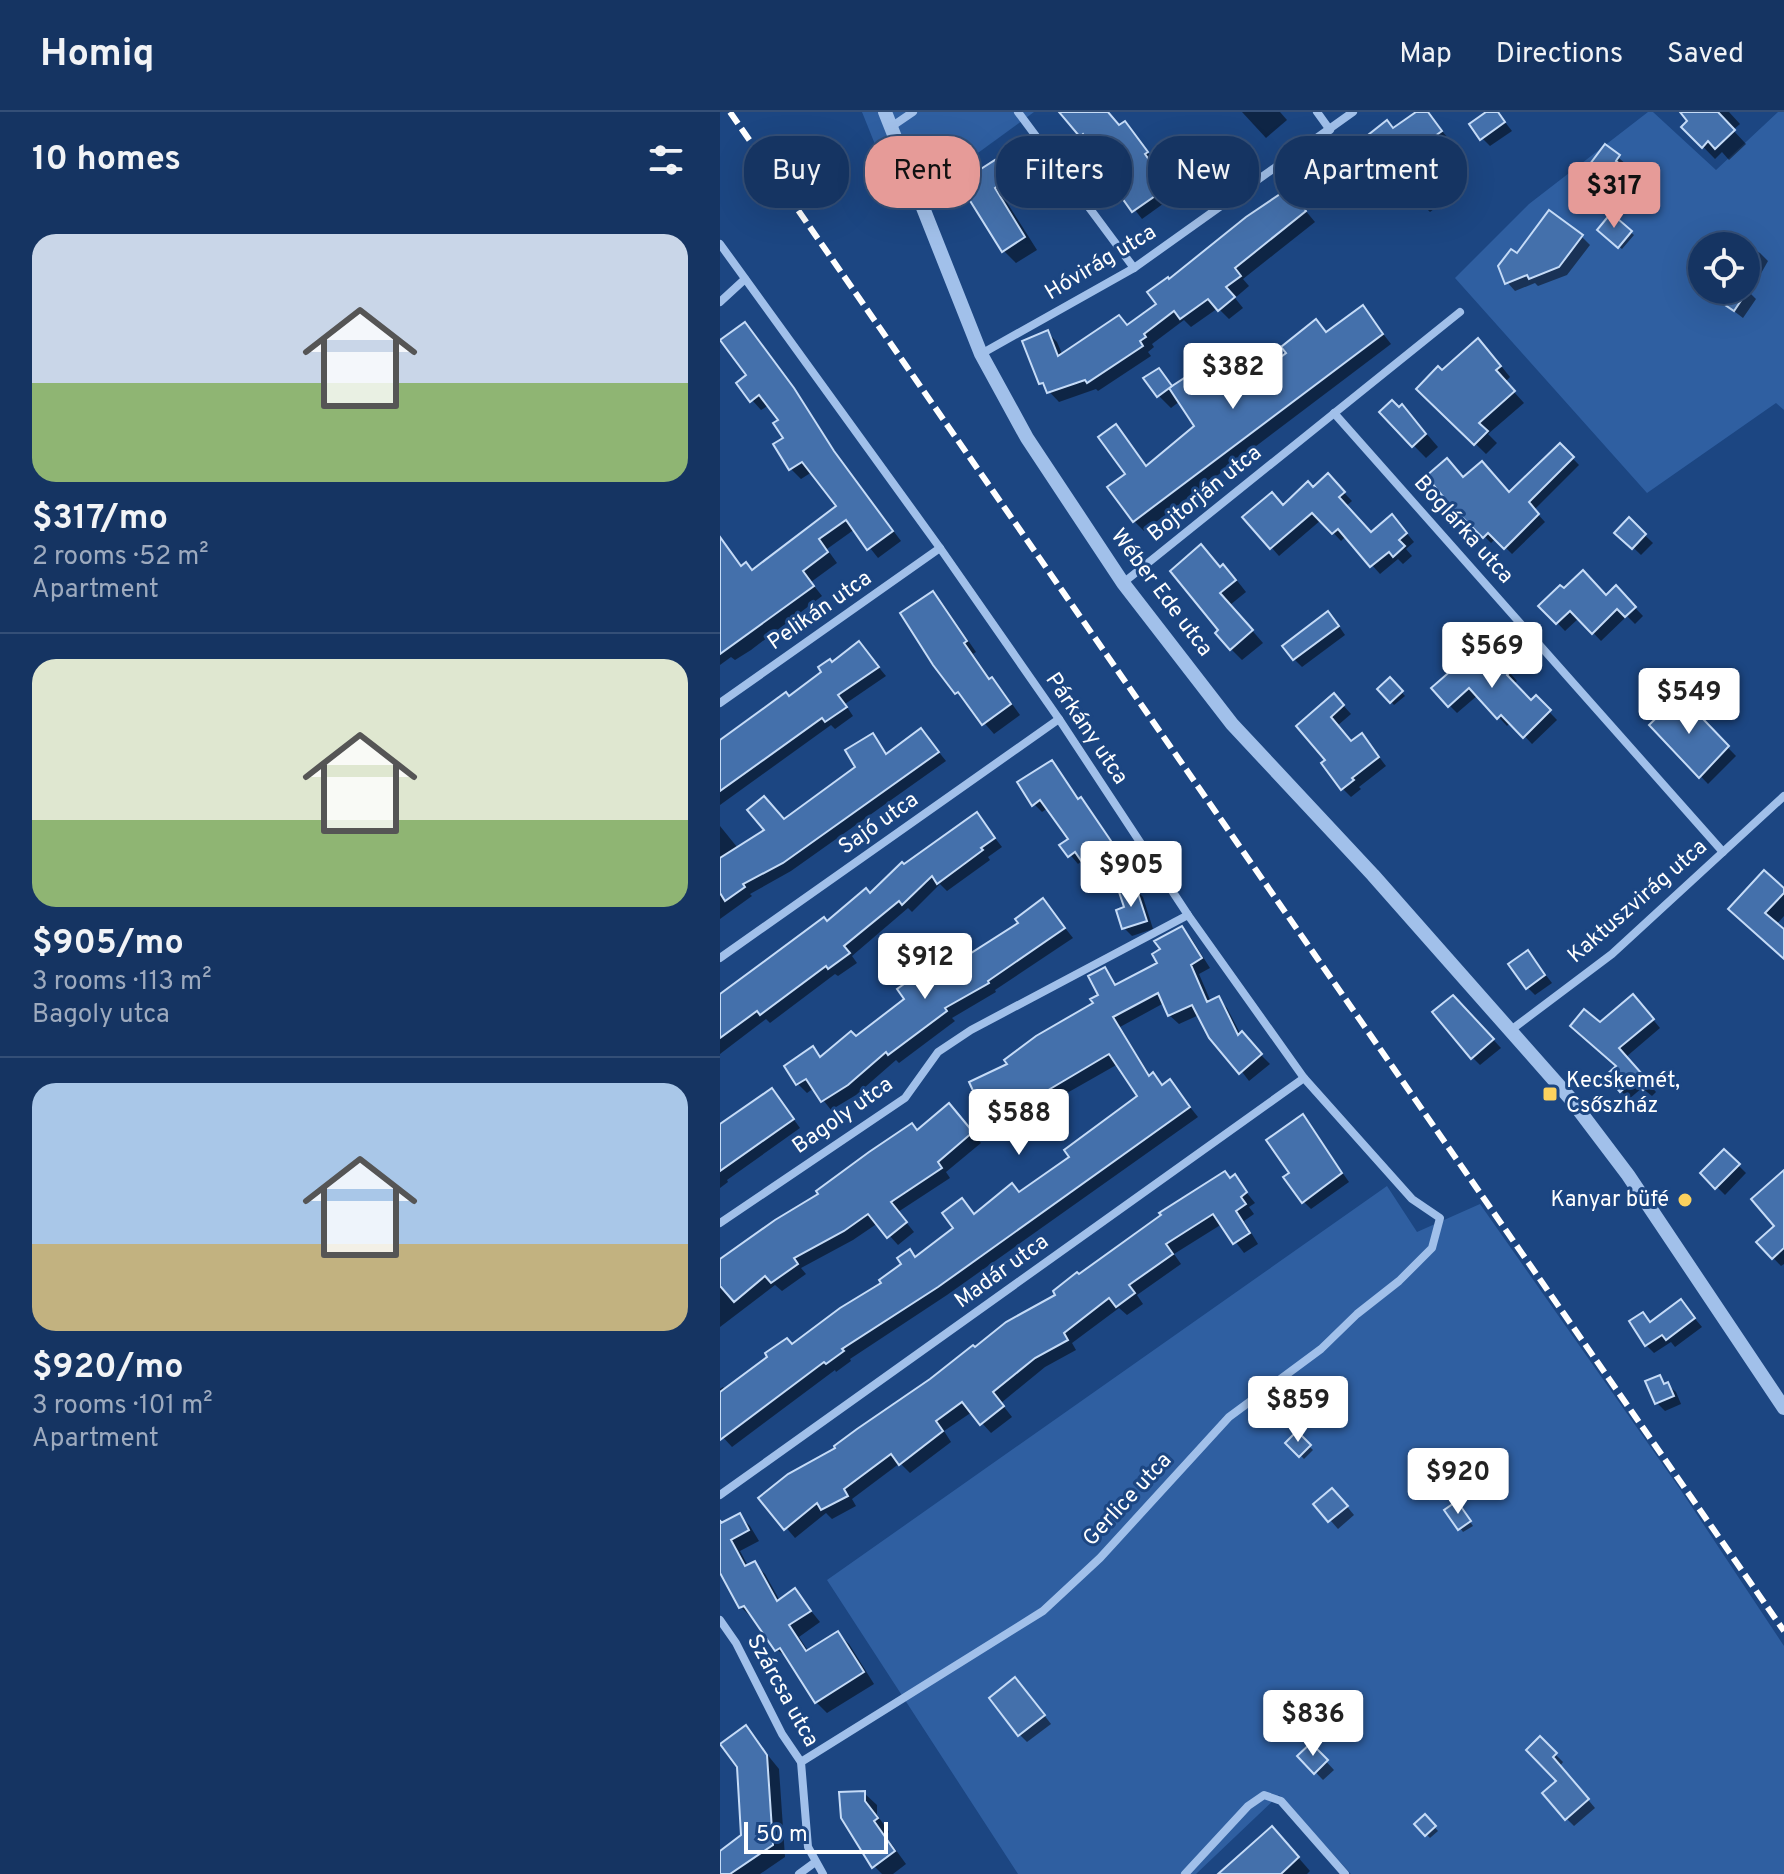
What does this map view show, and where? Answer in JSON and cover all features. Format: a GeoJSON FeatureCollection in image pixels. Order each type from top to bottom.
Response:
{"type":"FeatureCollection","features":[{"type":"Feature","properties":{"kind":"street","name":"Wéber Ede utca"},"geometry":{"type":"LineString","coordinates":[[885,112],[981,354],[1027,438],[1123,583],[1232,724],[1569,1097],[1628,1175],[1784,1408]]}},
{"type":"Feature","properties":{"kind":"street"},"geometry":{"type":"LineString","coordinates":[[891,127],[913,112]]}},
{"type":"Feature","properties":{"kind":"street"},"geometry":{"type":"LineString","coordinates":[[1018,112],[1134,268]]}},
{"type":"Feature","properties":{"kind":"street"},"geometry":{"type":"LineString","coordinates":[[1317,112],[1330,130]]}},
{"type":"Feature","properties":{"kind":"street","name":"Hóvirág utca"},"geometry":{"type":"LineString","coordinates":[[981,354],[1134,268],[1353,112]]}},
{"type":"Feature","properties":{"kind":"street","name":"Párkány utca"},"geometry":{"type":"LineString","coordinates":[[722,251],[940,548],[1059,719],[1188,915],[1304,1078],[1412,1199],[1440,1218]]}},
{"type":"Feature","properties":{"kind":"street"},"geometry":{"type":"LineString","coordinates":[[720,302],[745,279]]}},
{"type":"Feature","properties":{"kind":"street","name":"Bojtorján utca"},"geometry":{"type":"LineString","coordinates":[[1123,583],[1460,312]]}},
{"type":"Feature","properties":{"kind":"street","name":"Boglárka utca"},"geometry":{"type":"LineString","coordinates":[[1334,413],[1723,852]]}},
{"type":"Feature","properties":{"kind":"street","name":"Pelikán utca"},"geometry":{"type":"LineString","coordinates":[[720,703],[940,548]]}},
{"type":"Feature","properties":{"kind":"street","name":"Sajó utca"},"geometry":{"type":"LineString","coordinates":[[720,958],[1059,719]]}},
{"type":"Feature","properties":{"kind":"street","name":"Kaktuszvirág utca"},"geometry":{"type":"LineString","coordinates":[[1511,1030],[1612,954],[1784,796]]}},
{"type":"Feature","properties":{"kind":"street","name":"Bagoly utca"},"geometry":{"type":"LineString","coordinates":[[720,1223],[905,1098],[938,1052],[971,1030],[1188,915]]}},
{"type":"Feature","properties":{"kind":"street","name":"Madár utca"},"geometry":{"type":"LineString","coordinates":[[720,1495],[1304,1078]]}},
{"type":"Feature","properties":{"kind":"street","name":"Gerlice utca"},"geometry":{"type":"LineString","coordinates":[[801,1762],[1043,1611],[1100,1558],[1229,1417],[1321,1349],[1357,1314],[1399,1281],[1432,1248],[1440,1218]]}},
{"type":"Feature","properties":{"kind":"street","name":"Szárcsa utca"},"geometry":{"type":"LineString","coordinates":[[720,1620],[736,1643],[782,1734],[801,1762],[808,1847],[814,1863],[823,1874]]}},
{"type":"Feature","properties":{"kind":"street"},"geometry":{"type":"LineString","coordinates":[[1185,1874],[1248,1806],[1264,1795],[1281,1801],[1345,1874]]}},
{"type":"Feature","properties":{"kind":"street"},"geometry":{"type":"LineString","coordinates":[[799,1874],[814,1863]]}},
{"type":"Feature","properties":{"kind":"shaded area"},"geometry":{"type":"Polygon","coordinates":[[[862,112],[1034,112],[1001,136],[996,136],[996,140],[980,151],[980,136],[872,136],[862,112]]]}},
{"type":"Feature","properties":{"kind":"shaded area"},"geometry":{"type":"Polygon","coordinates":[[[1648,112],[1653,112],[1716,170],[1778,112],[1784,112],[1784,410],[1776,403],[1647,493],[1455,278],[1529,204],[1648,112]]]}},
{"type":"Feature","properties":{"kind":"shaded area"},"geometry":{"type":"Polygon","coordinates":[[[1387,1186],[1417,1232],[1480,1204],[1680,1489],[1784,1646],[1784,1874],[1351,1874],[1279,1795],[1196,1874],[1018,1874],[827,1580],[1387,1186]]]}},
{"type":"Feature","properties":{"kind":"building"},"geometry":{"type":"Polygon","coordinates":[[[1059,112],[1108,112],[1119,125],[1125,121],[1148,152],[1145,154],[1148,158],[1148,201],[1132,212],[1129,208],[1132,208],[1132,136],[1079,136],[1059,112]]]}},
{"type":"Feature","properties":{"kind":"building"},"geometry":{"type":"Polygon","coordinates":[[[1416,112],[1428,112],[1442,131],[1435,136],[1368,135],[1387,120],[1393,128],[1416,112]]]}},
{"type":"Feature","properties":{"kind":"building"},"geometry":{"type":"Polygon","coordinates":[[[1486,112],[1498,112],[1505,122],[1480,140],[1469,124],[1486,112]]]}},
{"type":"Feature","properties":{"kind":"building"},"geometry":{"type":"Polygon","coordinates":[[[1680,112],[1718,112],[1735,130],[1715,149],[1708,141],[1702,148],[1681,127],[1687,121],[1680,112]]]}},
{"type":"Feature","properties":{"kind":"building"},"geometry":{"type":"Polygon","coordinates":[[[1605,144],[1620,155],[1616,161],[1630,172],[1602,210],[1572,188],[1605,144]]]}},
{"type":"Feature","properties":{"kind":"building"},"geometry":{"type":"Polygon","coordinates":[[[995,160],[996,208],[1007,208],[1025,237],[1002,252],[975,208],[980,208],[980,170],[995,160]]]}},
{"type":"Feature","properties":{"kind":"building"},"geometry":{"type":"Polygon","coordinates":[[[1275,197],[1275,208],[1304,208],[1306,211],[1235,268],[1241,276],[1226,287],[1235,297],[1218,311],[1208,299],[1180,319],[1174,311],[1144,334],[1146,337],[1140,341],[1143,346],[1087,383],[1085,380],[1047,393],[1043,383],[1039,384],[1022,341],[1048,330],[1058,356],[1119,315],[1127,325],[1156,304],[1147,292],[1169,279],[1275,197]]]}},
{"type":"Feature","properties":{"kind":"building"},"geometry":{"type":"Polygon","coordinates":[[[1549,210],[1583,235],[1559,267],[1529,279],[1527,275],[1505,284],[1498,266],[1511,249],[1517,253],[1549,210]]]}},
{"type":"Feature","properties":{"kind":"building"},"geometry":{"type":"Polygon","coordinates":[[[1611,213],[1632,231],[1618,248],[1597,230],[1611,213]]]}},
{"type":"Feature","properties":{"kind":"building"},"geometry":{"type":"Polygon","coordinates":[[[1724,304],[1739,304],[1734,311],[1724,304]]]}},
{"type":"Feature","properties":{"kind":"building"},"geometry":{"type":"Polygon","coordinates":[[[1363,305],[1383,334],[1133,522],[1107,487],[1125,474],[1098,437],[1116,424],[1146,466],[1194,426],[1169,388],[1189,375],[1196,386],[1217,373],[1231,395],[1286,353],[1281,347],[1316,319],[1326,332],[1363,305]]]}},
{"type":"Feature","properties":{"kind":"building"},"geometry":{"type":"Polygon","coordinates":[[[745,322],[893,531],[867,550],[846,520],[819,539],[828,552],[803,571],[814,586],[720,654],[720,537],[741,566],[746,562],[752,570],[836,506],[802,462],[789,470],[773,444],[783,438],[773,423],[778,420],[759,395],[750,402],[736,383],[746,375],[720,340],[745,322]]]}},
{"type":"Feature","properties":{"kind":"building"},"geometry":{"type":"Polygon","coordinates":[[[1478,338],[1501,366],[1496,370],[1515,391],[1479,423],[1488,431],[1474,445],[1416,389],[1438,366],[1442,370],[1478,338]]]}},
{"type":"Feature","properties":{"kind":"building"},"geometry":{"type":"Polygon","coordinates":[[[1159,368],[1172,386],[1157,397],[1143,378],[1159,368]]]}},
{"type":"Feature","properties":{"kind":"building"},"geometry":{"type":"Polygon","coordinates":[[[1392,400],[1399,407],[1402,404],[1426,434],[1412,447],[1379,412],[1392,400]]]}},
{"type":"Feature","properties":{"kind":"building"},"geometry":{"type":"Polygon","coordinates":[[[1560,443],[1574,457],[1529,502],[1539,514],[1504,549],[1488,533],[1483,538],[1459,516],[1426,476],[1447,458],[1463,477],[1482,461],[1509,492],[1560,443]]]}},
{"type":"Feature","properties":{"kind":"building"},"geometry":{"type":"Polygon","coordinates":[[[1328,473],[1345,492],[1339,497],[1371,532],[1392,514],[1407,533],[1399,540],[1405,546],[1393,557],[1389,552],[1370,567],[1338,529],[1332,534],[1312,513],[1270,549],[1242,517],[1272,492],[1283,505],[1308,481],[1313,487],[1328,473]]]}},
{"type":"Feature","properties":{"kind":"building"},"geometry":{"type":"Polygon","coordinates":[[[1629,517],[1646,534],[1632,549],[1614,533],[1629,517]]]}},
{"type":"Feature","properties":{"kind":"building"},"geometry":{"type":"Polygon","coordinates":[[[1201,544],[1220,567],[1223,564],[1236,580],[1220,593],[1253,630],[1230,650],[1215,633],[1218,630],[1170,571],[1201,544]]]}},
{"type":"Feature","properties":{"kind":"building"},"geometry":{"type":"Polygon","coordinates":[[[1583,570],[1606,595],[1616,585],[1636,607],[1625,617],[1617,609],[1592,634],[1570,611],[1556,624],[1538,606],[1560,585],[1564,588],[1583,570]]]}},
{"type":"Feature","properties":{"kind":"building"},"geometry":{"type":"Polygon","coordinates":[[[933,591],[967,641],[964,643],[1011,704],[982,725],[933,665],[900,613],[933,591]]]}},
{"type":"Feature","properties":{"kind":"building"},"geometry":{"type":"Polygon","coordinates":[[[1328,611],[1339,626],[1293,660],[1282,646],[1328,611]]]}},
{"type":"Feature","properties":{"kind":"building"},"geometry":{"type":"Polygon","coordinates":[[[859,641],[879,667],[838,695],[847,707],[825,722],[822,718],[720,791],[720,740],[786,692],[789,696],[821,672],[818,667],[830,659],[832,662],[859,641]]]}},
{"type":"Feature","properties":{"kind":"building"},"geometry":{"type":"Polygon","coordinates":[[[1484,642],[1510,672],[1507,675],[1531,700],[1536,695],[1551,710],[1523,738],[1501,715],[1497,719],[1469,688],[1448,707],[1431,688],[1484,642]]]}},
{"type":"Feature","properties":{"kind":"building"},"geometry":{"type":"Polygon","coordinates":[[[1390,677],[1403,691],[1390,703],[1377,689],[1390,677]]]}},
{"type":"Feature","properties":{"kind":"building"},"geometry":{"type":"Polygon","coordinates":[[[1334,693],[1344,705],[1331,717],[1351,741],[1362,733],[1379,757],[1341,790],[1321,763],[1325,760],[1296,726],[1334,693]]]}},
{"type":"Feature","properties":{"kind":"building"},"geometry":{"type":"Polygon","coordinates":[[[1680,695],[1729,746],[1699,778],[1649,725],[1680,695]]]}},
{"type":"Feature","properties":{"kind":"building"},"geometry":{"type":"Polygon","coordinates":[[[921,728],[939,752],[783,863],[743,884],[745,887],[725,901],[720,893],[720,858],[764,830],[747,810],[764,796],[784,819],[855,767],[845,750],[873,733],[886,754],[921,728]]]}},
{"type":"Feature","properties":{"kind":"building"},"geometry":{"type":"Polygon","coordinates":[[[1052,760],[1111,841],[1082,862],[1075,852],[1068,857],[1059,845],[1068,839],[1040,800],[1032,806],[1017,782],[1052,760]]]}},
{"type":"Feature","properties":{"kind":"building"},"geometry":{"type":"Polygon","coordinates":[[[977,812],[995,838],[981,848],[983,850],[937,884],[932,876],[902,905],[899,901],[844,946],[850,953],[828,969],[826,966],[760,1015],[757,1011],[720,1038],[720,994],[824,917],[827,921],[866,888],[870,893],[902,862],[904,864],[977,812]]]}},
{"type":"Feature","properties":{"kind":"building"},"geometry":{"type":"Polygon","coordinates":[[[1764,870],[1784,888],[1784,893],[1765,913],[1784,929],[1784,959],[1728,909],[1764,870]]]}},
{"type":"Feature","properties":{"kind":"building"},"geometry":{"type":"Polygon","coordinates":[[[1136,887],[1147,921],[1122,929],[1116,910],[1124,907],[1119,892],[1136,887]]]}},
{"type":"Feature","properties":{"kind":"building"},"geometry":{"type":"Polygon","coordinates":[[[1043,898],[1065,928],[989,983],[945,1008],[947,1011],[888,1055],[886,1052],[848,1085],[821,1102],[806,1079],[796,1085],[784,1066],[813,1046],[820,1057],[851,1031],[856,1036],[904,999],[897,989],[937,961],[932,952],[947,942],[950,946],[963,938],[971,953],[1018,923],[1015,919],[1043,898]]]}},
{"type":"Feature","properties":{"kind":"building"},"geometry":{"type":"Polygon","coordinates":[[[1182,926],[1202,958],[1191,965],[1207,1002],[1219,996],[1238,1035],[1242,1031],[1262,1054],[1239,1074],[1209,1038],[1192,1005],[1168,1016],[1158,993],[1113,1017],[1149,1076],[1153,1072],[1162,1085],[1170,1079],[1190,1107],[938,1287],[842,1349],[844,1351],[826,1364],[824,1362],[720,1440],[720,1392],[767,1357],[765,1353],[787,1338],[792,1344],[840,1308],[881,1283],[879,1280],[901,1264],[897,1258],[910,1249],[915,1257],[953,1228],[942,1213],[962,1198],[974,1214],[1012,1183],[1019,1192],[1069,1157],[1064,1150],[1137,1096],[1109,1054],[1045,1092],[1059,1111],[1046,1119],[1039,1108],[991,1130],[969,1082],[1007,1064],[1004,1060],[1036,1036],[1093,1003],[1090,999],[1098,995],[1088,976],[1105,967],[1115,985],[1157,963],[1152,954],[1160,949],[1154,941],[1182,926]]]}},
{"type":"Feature","properties":{"kind":"building"},"geometry":{"type":"Polygon","coordinates":[[[1528,950],[1545,975],[1526,989],[1508,964],[1528,950]]]}},
{"type":"Feature","properties":{"kind":"building"},"geometry":{"type":"Polygon","coordinates":[[[1633,994],[1654,1019],[1619,1048],[1650,1083],[1643,1090],[1633,1081],[1620,1092],[1606,1075],[1616,1066],[1570,1026],[1584,1009],[1600,1022],[1633,994]]]}},
{"type":"Feature","properties":{"kind":"building"},"geometry":{"type":"Polygon","coordinates":[[[1453,995],[1494,1039],[1471,1059],[1432,1012],[1453,995]]]}},
{"type":"Feature","properties":{"kind":"building"},"geometry":{"type":"Polygon","coordinates":[[[772,1088],[794,1119],[720,1171],[720,1124],[772,1088]]]}},
{"type":"Feature","properties":{"kind":"building"},"geometry":{"type":"Polygon","coordinates":[[[949,1103],[973,1132],[938,1162],[942,1168],[891,1202],[907,1222],[887,1238],[868,1214],[794,1258],[798,1264],[771,1283],[765,1276],[734,1302],[720,1286],[720,1259],[818,1194],[816,1191],[869,1152],[912,1123],[917,1130],[949,1103]]]}},
{"type":"Feature","properties":{"kind":"building"},"geometry":{"type":"Polygon","coordinates":[[[1303,1114],[1342,1173],[1302,1203],[1283,1177],[1289,1173],[1266,1140],[1303,1114]]]}},
{"type":"Feature","properties":{"kind":"building"},"geometry":{"type":"Polygon","coordinates":[[[1724,1149],[1740,1164],[1715,1189],[1700,1173],[1724,1149]]]}},
{"type":"Feature","properties":{"kind":"building"},"geometry":{"type":"Polygon","coordinates":[[[1784,1170],[1784,1248],[1772,1259],[1756,1242],[1774,1226],[1751,1199],[1784,1170]]]}},
{"type":"Feature","properties":{"kind":"building"},"geometry":{"type":"Polygon","coordinates":[[[1225,1171],[1230,1178],[1235,1174],[1247,1192],[1241,1197],[1246,1204],[1236,1211],[1250,1233],[1233,1244],[1213,1214],[1166,1244],[1173,1254],[1129,1285],[1135,1293],[1116,1307],[1109,1298],[1064,1333],[1068,1340],[1035,1358],[993,1392],[1004,1406],[980,1425],[962,1402],[936,1421],[943,1431],[899,1465],[891,1454],[844,1489],[848,1496],[821,1510],[817,1503],[784,1530],[758,1498],[788,1474],[835,1448],[1006,1322],[1055,1295],[1053,1291],[1077,1272],[1079,1274],[1161,1215],[1159,1213],[1225,1171]]]}},
{"type":"Feature","properties":{"kind":"building"},"geometry":{"type":"Polygon","coordinates":[[[1681,1299],[1695,1318],[1666,1340],[1662,1335],[1645,1346],[1629,1321],[1643,1312],[1650,1322],[1681,1299]]]}},
{"type":"Feature","properties":{"kind":"building"},"geometry":{"type":"Polygon","coordinates":[[[1660,1375],[1664,1384],[1668,1382],[1674,1396],[1655,1404],[1645,1381],[1660,1375]]]}},
{"type":"Feature","properties":{"kind":"building"},"geometry":{"type":"Polygon","coordinates":[[[1297,1431],[1311,1445],[1299,1457],[1285,1443],[1297,1431]]]}},
{"type":"Feature","properties":{"kind":"building"},"geometry":{"type":"Polygon","coordinates":[[[1332,1488],[1348,1506],[1328,1522],[1313,1504],[1332,1488]]]}},
{"type":"Feature","properties":{"kind":"building"},"geometry":{"type":"Polygon","coordinates":[[[1457,1501],[1471,1521],[1458,1530],[1444,1510],[1457,1501]]]}},
{"type":"Feature","properties":{"kind":"building"},"geometry":{"type":"Polygon","coordinates":[[[740,1513],[749,1530],[731,1540],[745,1566],[755,1561],[777,1601],[795,1588],[811,1611],[789,1625],[806,1651],[838,1631],[864,1672],[815,1703],[780,1648],[775,1651],[744,1606],[739,1608],[720,1573],[720,1520],[721,1523],[740,1513]]]}},
{"type":"Feature","properties":{"kind":"building"},"geometry":{"type":"Polygon","coordinates":[[[1015,1677],[1045,1715],[1018,1736],[989,1698],[1015,1677]]]}},
{"type":"Feature","properties":{"kind":"building"},"geometry":{"type":"Polygon","coordinates":[[[746,1725],[767,1755],[773,1845],[730,1874],[720,1874],[720,1851],[741,1835],[737,1767],[720,1744],[746,1725]]]}},
{"type":"Feature","properties":{"kind":"building"},"geometry":{"type":"Polygon","coordinates":[[[1540,1736],[1557,1753],[1553,1757],[1589,1799],[1565,1820],[1542,1793],[1556,1781],[1526,1750],[1540,1736]]]}},
{"type":"Feature","properties":{"kind":"building"},"geometry":{"type":"Polygon","coordinates":[[[1311,1743],[1328,1760],[1314,1774],[1297,1756],[1311,1743]]]}},
{"type":"Feature","properties":{"kind":"building"},"geometry":{"type":"Polygon","coordinates":[[[865,1791],[865,1801],[878,1818],[874,1821],[895,1851],[872,1868],[841,1818],[839,1792],[865,1791]]]}},
{"type":"Feature","properties":{"kind":"building"},"geometry":{"type":"Polygon","coordinates":[[[1425,1814],[1436,1826],[1425,1836],[1414,1824],[1425,1814]]]}},
{"type":"Feature","properties":{"kind":"building"},"geometry":{"type":"Polygon","coordinates":[[[1272,1826],[1299,1857],[1281,1874],[1218,1874],[1272,1826]]]}},
{"type":"Feature","properties":{"kind":"railway"},"geometry":{"type":"LineString","coordinates":[[730,112],[1784,1631]]}},
{"type":"Feature","properties":{"kind":"place","name":"Kecskemét, Csőszház"},"geometry":{"type":"Point","coordinates":[1550,1094]}},
{"type":"Feature","properties":{"kind":"place","name":"Kanyar büfé"},"geometry":{"type":"Point","coordinates":[1685,1200]}}]}
